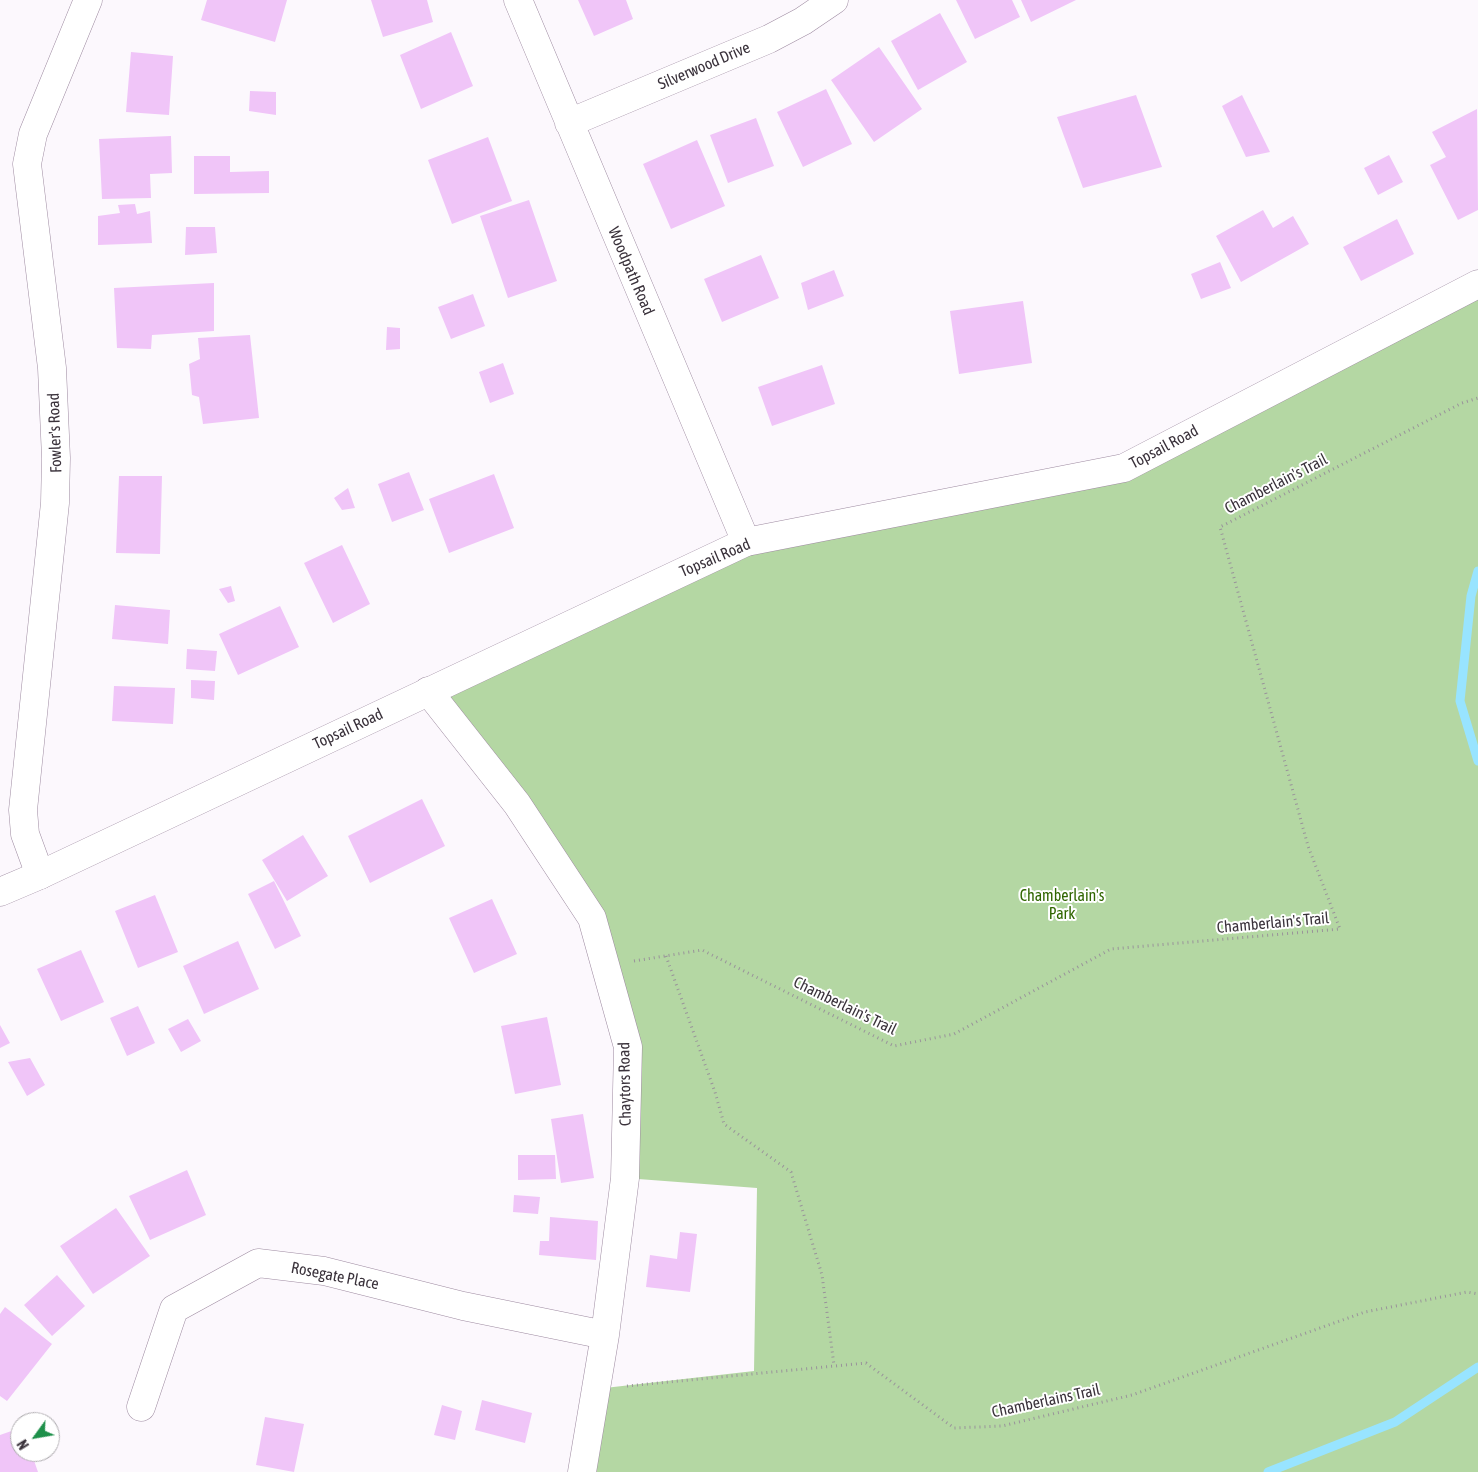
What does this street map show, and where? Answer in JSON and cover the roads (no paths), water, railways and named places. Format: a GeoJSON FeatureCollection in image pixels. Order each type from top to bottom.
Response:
{"type":"FeatureCollection","features":[{"type":"Feature","properties":{"kind":"street","name":"Fowler's Road"},"geometry":{"type":"LineString","coordinates":[[40,876],[25,834],[23,810],[55,504],[56,458],[52,368],[27,164],[33,134],[88,0]]}},
{"type":"Feature","properties":{"kind":"street","name":"Woodpath Road"},"geometry":{"type":"LineString","coordinates":[[518,0],[746,542]]}},
{"type":"Feature","properties":{"kind":"street","name":"Silverwood Drive"},"geometry":{"type":"LineString","coordinates":[[569,123],[769,40],[803,21],[834,0]]}},
{"type":"Feature","properties":{"kind":"street","name":"Topsail Road"},"geometry":{"type":"LineString","coordinates":[[0,892],[40,876],[746,542],[1124,468],[1478,284]]}},
{"type":"Feature","properties":{"kind":"street","name":"Chaytors Road"},"geometry":{"type":"LineString","coordinates":[[428,691],[517,804],[592,918],[628,1047],[625,1178],[605,1334],[582,1472]]}},
{"type":"Feature","properties":{"kind":"street","name":"Rosegate Place"},"geometry":{"type":"LineString","coordinates":[[141,1407],[174,1309],[258,1263],[324,1271],[463,1306],[605,1334]]}},
{"type":"Feature","properties":{"kind":"waterway"},"geometry":{"type":"LineString","coordinates":[[1478,571],[1471,596],[1460,701],[1478,761]]}},
{"type":"Feature","properties":{"kind":"waterway"},"geometry":{"type":"LineString","coordinates":[[1268,1472],[1395,1422],[1478,1367]]}},
{"type":"Feature","properties":{"kind":"park label","name":"Chamberlain's Park"},"geometry":{"type":"Point","coordinates":[1062,905]}}]}
